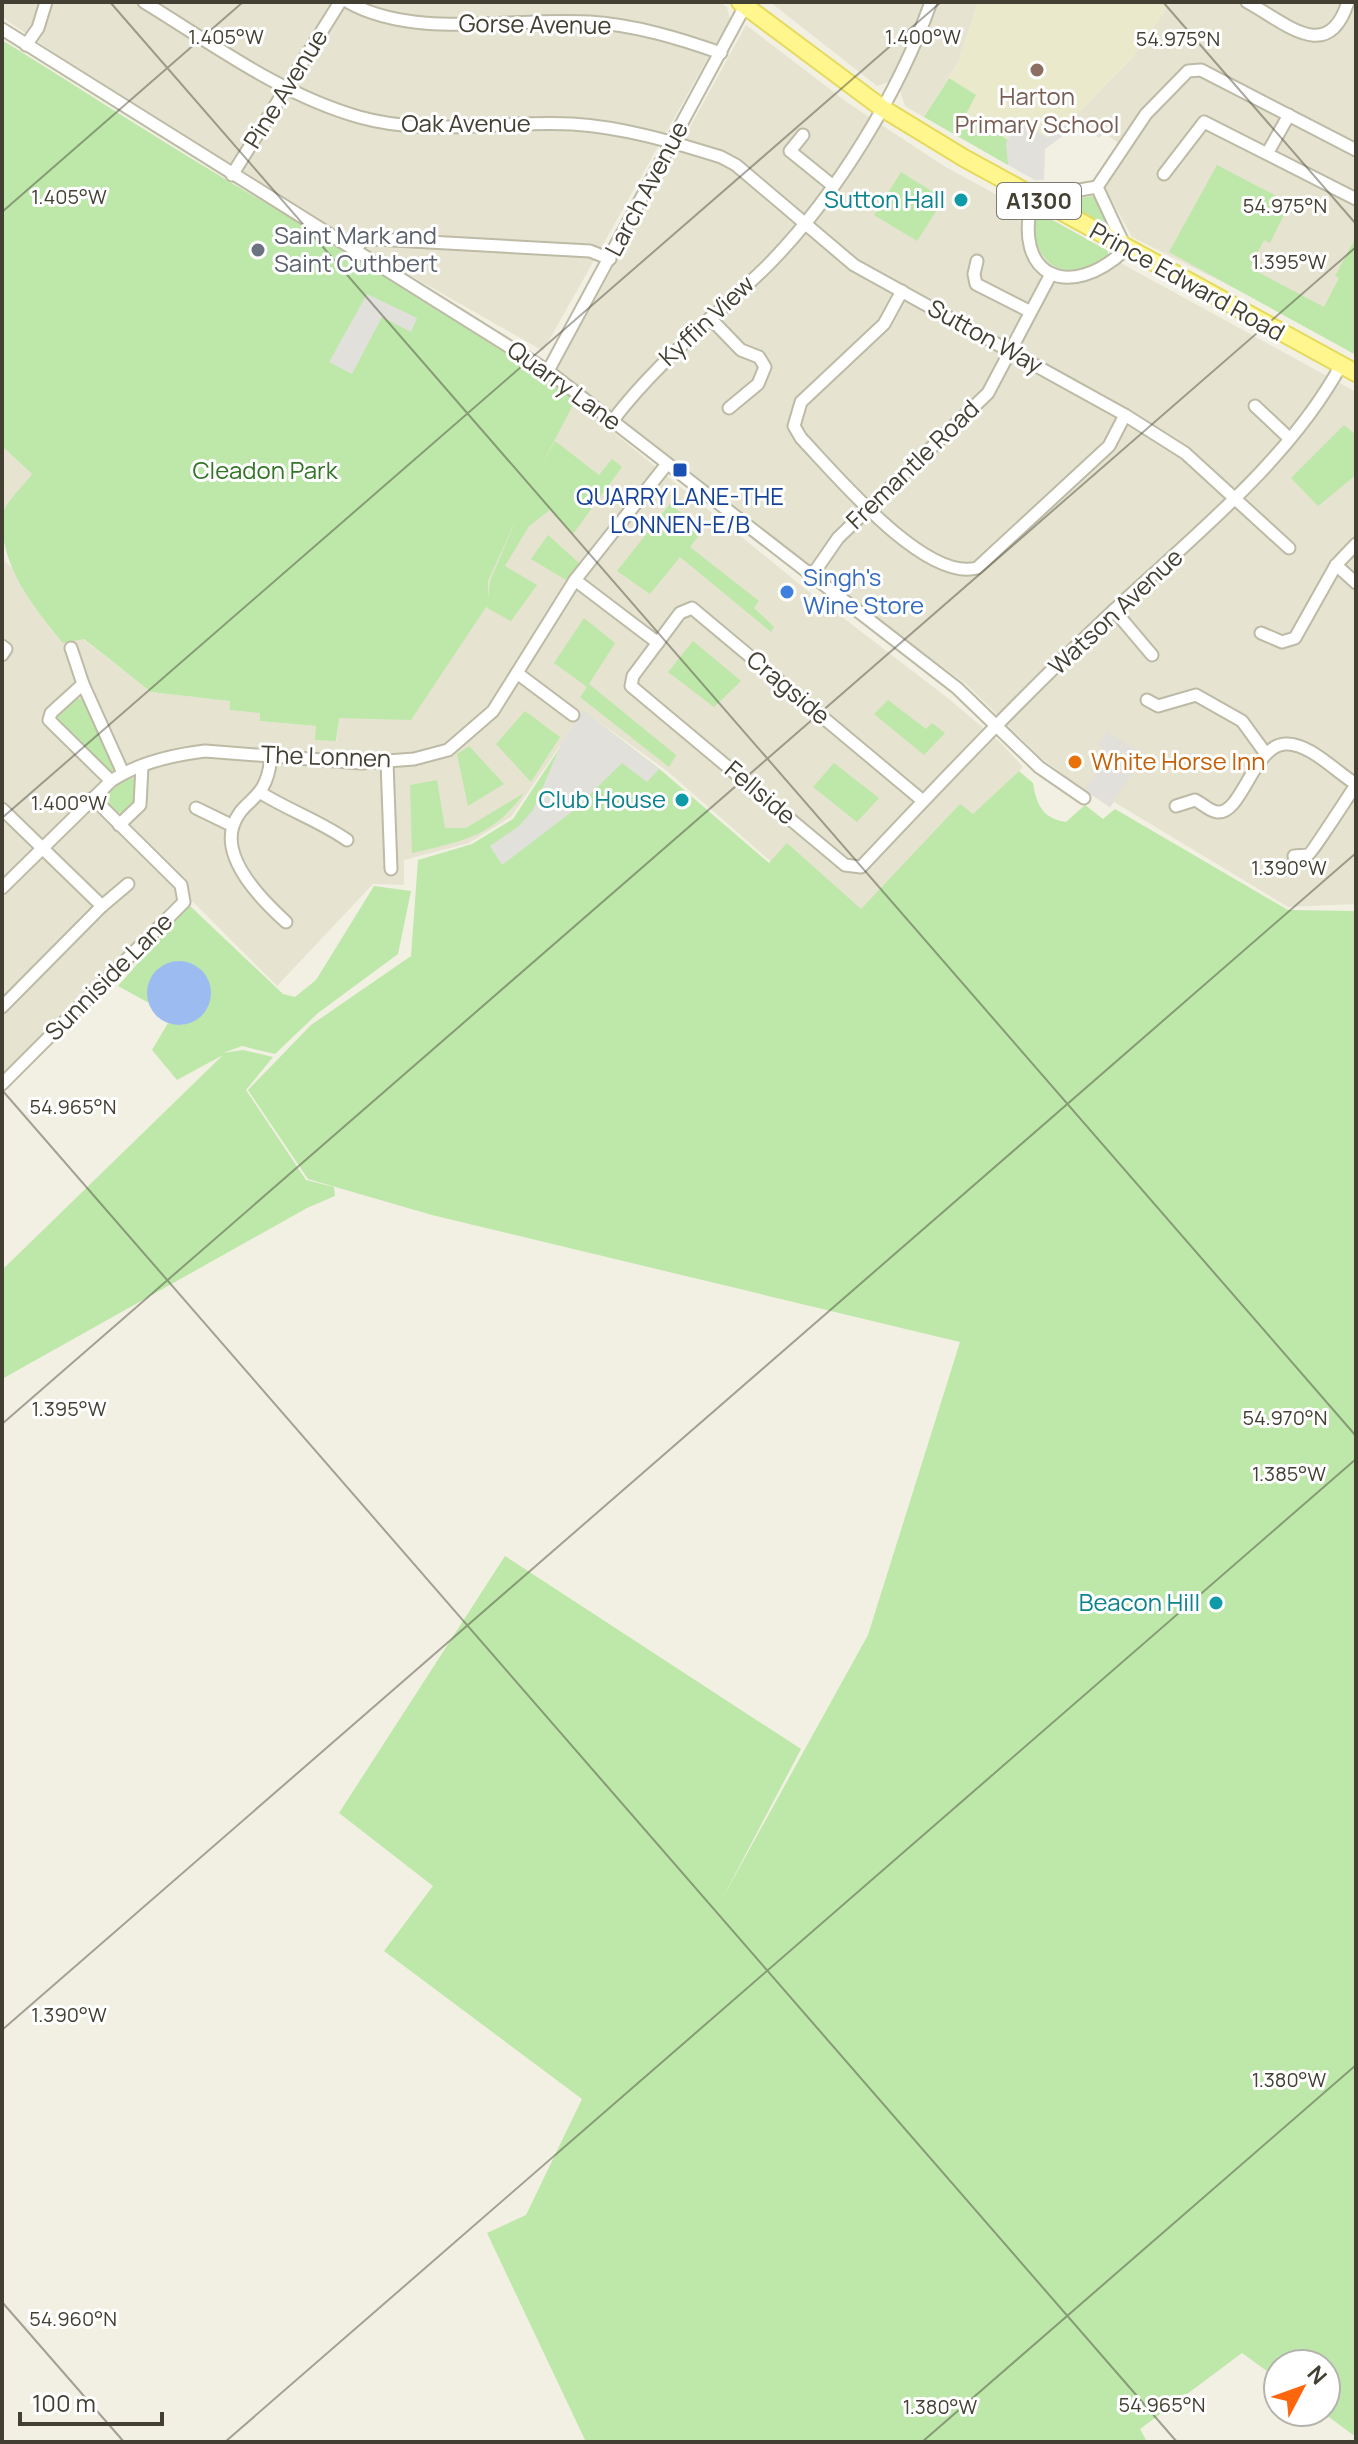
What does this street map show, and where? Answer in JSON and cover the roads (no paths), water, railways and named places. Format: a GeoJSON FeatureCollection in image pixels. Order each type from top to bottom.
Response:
{"type":"FeatureCollection","features":[{"type":"Feature","properties":{"kind":"main road","name":"Prince Edward Road"},"geometry":{"type":"LineString","coordinates":[[742,4],[882,108],[1033,198],[1348,369]]}},
{"type":"Feature","properties":{"kind":"street"},"geometry":{"type":"LineString","coordinates":[[26,45],[38,28],[46,2]]}},
{"type":"Feature","properties":{"kind":"street","name":"Oak Avenue"},"geometry":{"type":"LineString","coordinates":[[144,2],[286,89],[361,118],[396,125],[572,124],[672,142]]}},
{"type":"Feature","properties":{"kind":"street","name":"Pine Avenue"},"geometry":{"type":"LineString","coordinates":[[232,175],[340,2]]}},
{"type":"Feature","properties":{"kind":"street","name":"Gorse Avenue"},"geometry":{"type":"LineString","coordinates":[[348,2],[368,13],[416,22],[529,20],[628,27],[721,53]]}},
{"type":"Feature","properties":{"kind":"street","name":"Kyffin View"},"geometry":{"type":"LineString","coordinates":[[613,420],[645,378],[769,263],[804,223],[882,108],[903,69],[931,2]]}},
{"type":"Feature","properties":{"kind":"street"},"geometry":{"type":"LineString","coordinates":[[1247,2],[1311,37],[1325,37],[1341,24],[1348,2]]}},
{"type":"Feature","properties":{"kind":"street","name":"Larch Avenue"},"geometry":{"type":"LineString","coordinates":[[548,371],[721,53],[742,4]]}},
{"type":"Feature","properties":{"kind":"street","name":"Quarry Lane"},"geometry":{"type":"LineString","coordinates":[[2,29],[548,371],[957,688],[1043,770],[1084,798]]}},
{"type":"Feature","properties":{"kind":"street"},"geometry":{"type":"LineString","coordinates":[[1097,187],[1126,249],[1089,276],[1072,279],[1051,274],[1038,262],[1028,243],[1027,221],[1033,198],[1097,187],[1146,114],[1188,71],[1201,70],[1356,150]]}},
{"type":"Feature","properties":{"kind":"street"},"geometry":{"type":"LineString","coordinates":[[1268,152],[1289,115]]}},
{"type":"Feature","properties":{"kind":"street"},"geometry":{"type":"LineString","coordinates":[[1164,174],[1204,122],[1356,199]]}},
{"type":"Feature","properties":{"kind":"street"},"geometry":{"type":"LineString","coordinates":[[803,135],[790,151],[832,185]]}},
{"type":"Feature","properties":{"kind":"street","name":"Sutton Way"},"geometry":{"type":"LineString","coordinates":[[672,142],[736,165],[854,265],[1125,415],[1185,453],[1289,548]]}},
{"type":"Feature","properties":{"kind":"street"},"geometry":{"type":"LineString","coordinates":[[355,250],[363,240],[375,239],[590,251],[610,259]]}},
{"type":"Feature","properties":{"kind":"street"},"geometry":{"type":"LineString","coordinates":[[977,261],[974,274],[976,284],[1029,311]]}},
{"type":"Feature","properties":{"kind":"street","name":"Fremantle Road"},"geometry":{"type":"LineString","coordinates":[[811,577],[838,538],[988,393],[1051,274]]}},
{"type":"Feature","properties":{"kind":"street"},"geometry":{"type":"LineString","coordinates":[[902,291],[884,324],[801,402],[794,426],[801,438],[867,509],[942,565],[965,571],[977,568],[1109,446],[1125,415]]}},
{"type":"Feature","properties":{"kind":"street"},"geometry":{"type":"LineString","coordinates":[[710,318],[741,350],[759,357],[765,367],[758,384],[729,408]]}},
{"type":"Feature","properties":{"kind":"street","name":"Watson Avenue"},"geometry":{"type":"LineString","coordinates":[[923,801],[995,725],[1114,610],[1204,531],[1320,405],[1348,369]]}},
{"type":"Feature","properties":{"kind":"street"},"geometry":{"type":"LineString","coordinates":[[1255,406],[1289,438]]}},
{"type":"Feature","properties":{"kind":"street","name":"The Lonnen"},"geometry":{"type":"LineString","coordinates":[[2,888],[111,781],[123,773],[176,754],[205,751],[387,762],[448,750],[493,711],[575,580],[667,464]]}},
{"type":"Feature","properties":{"kind":"street"},"geometry":{"type":"LineString","coordinates":[[1261,633],[1282,642],[1295,638],[1336,565],[1356,544]]}},
{"type":"Feature","properties":{"kind":"street"},"geometry":{"type":"LineString","coordinates":[[1336,565],[1356,583]]}},
{"type":"Feature","properties":{"kind":"street"},"geometry":{"type":"LineString","coordinates":[[575,580],[658,643]]}},
{"type":"Feature","properties":{"kind":"street","name":"Cragside"},"geometry":{"type":"LineString","coordinates":[[658,643],[680,613],[692,608],[923,801]]}},
{"type":"Feature","properties":{"kind":"street"},"geometry":{"type":"LineString","coordinates":[[1114,610],[1152,655]]}},
{"type":"Feature","properties":{"kind":"street","name":"Fellside"},"geometry":{"type":"LineString","coordinates":[[658,643],[633,676],[631,686],[845,865],[861,867],[923,801]]}},
{"type":"Feature","properties":{"kind":"street"},"geometry":{"type":"LineString","coordinates":[[2,646],[6,649],[2,655]]}},
{"type":"Feature","properties":{"kind":"street"},"geometry":{"type":"LineString","coordinates":[[71,648],[83,684],[123,773]]}},
{"type":"Feature","properties":{"kind":"street"},"geometry":{"type":"LineString","coordinates":[[517,673],[573,715]]}},
{"type":"Feature","properties":{"kind":"street"},"geometry":{"type":"LineString","coordinates":[[83,684],[51,713],[49,720],[111,781]]}},
{"type":"Feature","properties":{"kind":"street"},"geometry":{"type":"LineString","coordinates":[[1147,700],[1158,706],[1196,695],[1242,721],[1266,754]]}},
{"type":"Feature","properties":{"kind":"street"},"geometry":{"type":"LineString","coordinates":[[1176,806],[1195,800],[1214,812],[1223,811],[1234,802],[1266,754],[1286,743],[1304,748],[1356,785],[1329,821],[1316,848],[1308,855],[1294,856]]}},
{"type":"Feature","properties":{"kind":"street"},"geometry":{"type":"LineString","coordinates":[[271,756],[269,780],[233,826],[233,846],[242,873],[258,897],[286,922]]}},
{"type":"Feature","properties":{"kind":"street"},"geometry":{"type":"LineString","coordinates":[[387,762],[391,869]]}},
{"type":"Feature","properties":{"kind":"street"},"geometry":{"type":"LineString","coordinates":[[119,825],[140,805],[142,766]]}},
{"type":"Feature","properties":{"kind":"street"},"geometry":{"type":"LineString","coordinates":[[261,793],[298,816],[322,822],[347,840]]}},
{"type":"Feature","properties":{"kind":"street","name":"Sunniside Lane"},"geometry":{"type":"LineString","coordinates":[[2,1084],[184,902],[181,885],[93,798]]}},
{"type":"Feature","properties":{"kind":"street"},"geometry":{"type":"LineString","coordinates":[[196,808],[233,826]]}},
{"type":"Feature","properties":{"kind":"street"},"geometry":{"type":"LineString","coordinates":[[2,809],[102,906]]}},
{"type":"Feature","properties":{"kind":"street"},"geometry":{"type":"LineString","coordinates":[[2,1007],[102,906],[128,884]]}},
{"type":"Feature","properties":{"kind":"water"},"geometry":{"type":"Polygon","coordinates":[[[179,961],[197,967],[205,975],[211,993],[205,1011],[197,1019],[179,1025],[161,1019],[153,1011],[147,993],[153,975],[161,967],[179,961]]]}},
{"type":"Feature","properties":{"kind":"place","name":"Harton Primary School"},"geometry":{"type":"Point","coordinates":[1037,70]}},
{"type":"Feature","properties":{"kind":"place","name":"Sutton Hall"},"geometry":{"type":"Point","coordinates":[961,200]}},
{"type":"Feature","properties":{"kind":"place","name":"Saint Mark and Saint Cuthbert"},"geometry":{"type":"Point","coordinates":[258,250]}},
{"type":"Feature","properties":{"kind":"place","name":"QUARRY LANE-THE LONNEN-E/B"},"geometry":{"type":"Point","coordinates":[680,470]}},
{"type":"Feature","properties":{"kind":"place","name":"Singh's Wine Store"},"geometry":{"type":"Point","coordinates":[787,592]}},
{"type":"Feature","properties":{"kind":"place","name":"White Horse Inn"},"geometry":{"type":"Point","coordinates":[1075,762]}},
{"type":"Feature","properties":{"kind":"place","name":"Club House"},"geometry":{"type":"Point","coordinates":[682,800]}},
{"type":"Feature","properties":{"kind":"place","name":"Beacon Hill"},"geometry":{"type":"Point","coordinates":[1216,1603]}},
{"type":"Feature","properties":{"kind":"park label","name":"Cleadon Park"},"geometry":{"type":"Point","coordinates":[265,471]}}]}
